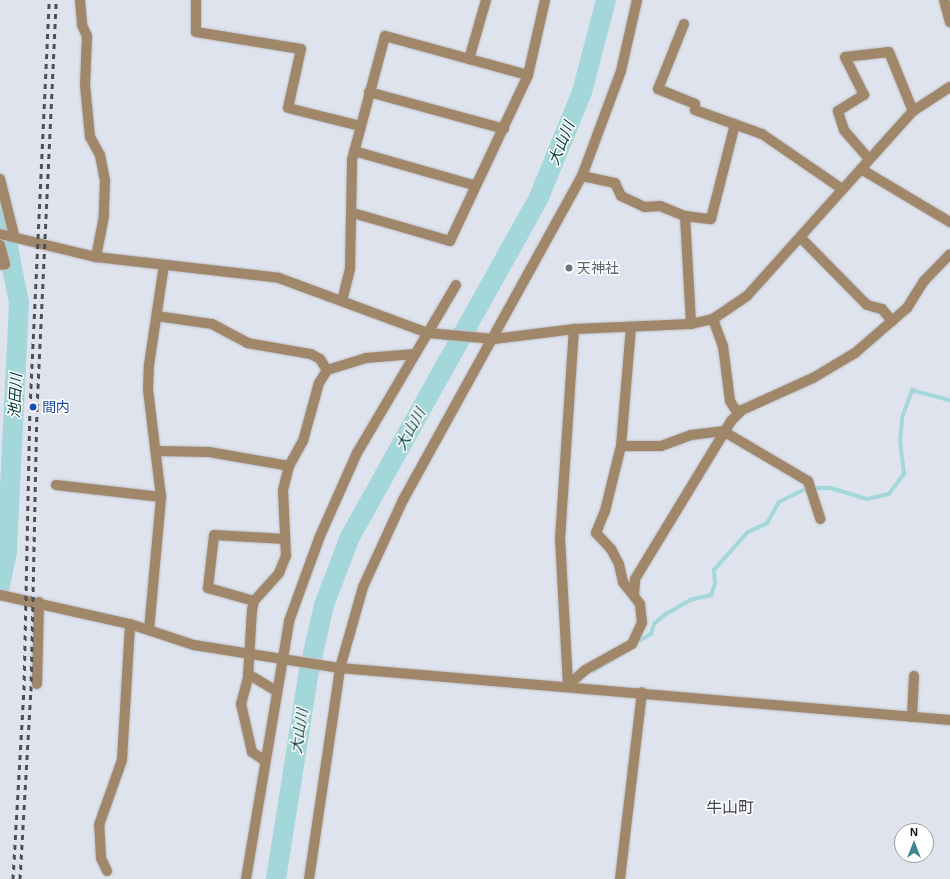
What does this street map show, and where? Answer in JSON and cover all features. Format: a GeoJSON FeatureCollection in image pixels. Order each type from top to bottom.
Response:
{"type":"FeatureCollection","features":[{"type":"Feature","properties":{"kind":"street"},"geometry":{"type":"LineString","coordinates":[[80,0],[82,25],[87,36],[85,85],[90,137],[105,180],[104,216],[96,257]]}},
{"type":"Feature","properties":{"kind":"street"},"geometry":{"type":"LineString","coordinates":[[196,0],[196,32],[301,49],[288,108],[360,126]]}},
{"type":"Feature","properties":{"kind":"street"},"geometry":{"type":"LineString","coordinates":[[469,59],[486,0]]}},
{"type":"Feature","properties":{"kind":"street"},"geometry":{"type":"LineString","coordinates":[[353,213],[450,241],[473,185],[504,129],[528,75],[545,0]]}},
{"type":"Feature","properties":{"kind":"street"},"geometry":{"type":"LineString","coordinates":[[309,879],[335,667],[363,586],[403,500],[494,338],[582,176],[621,71],[637,0]]}},
{"type":"Feature","properties":{"kind":"street"},"geometry":{"type":"LineString","coordinates":[[944,0],[950,22]]}},
{"type":"Feature","properties":{"kind":"street"},"geometry":{"type":"LineString","coordinates":[[684,24],[658,89],[695,104],[695,110],[762,134],[842,189]]}},
{"type":"Feature","properties":{"kind":"street"},"geometry":{"type":"LineString","coordinates":[[342,300],[350,268],[354,151],[385,36],[528,75]]}},
{"type":"Feature","properties":{"kind":"street"},"geometry":{"type":"LineString","coordinates":[[869,159],[844,130],[838,111],[864,95],[845,57],[889,52],[913,111]]}},
{"type":"Feature","properties":{"kind":"street"},"geometry":{"type":"LineString","coordinates":[[0,234],[14,236],[96,257],[279,278],[428,333],[494,338],[574,328],[631,328],[691,324],[713,319],[747,296],[913,111],[950,87]]}},
{"type":"Feature","properties":{"kind":"street"},"geometry":{"type":"LineString","coordinates":[[369,92],[504,129]]}},
{"type":"Feature","properties":{"kind":"street"},"geometry":{"type":"LineString","coordinates":[[582,176],[615,183],[621,196],[645,207],[660,206],[685,216],[710,219],[735,124]]}},
{"type":"Feature","properties":{"kind":"street"},"geometry":{"type":"LineString","coordinates":[[354,151],[473,185]]}},
{"type":"Feature","properties":{"kind":"street"},"geometry":{"type":"LineString","coordinates":[[861,169],[950,222]]}},
{"type":"Feature","properties":{"kind":"street"},"geometry":{"type":"LineString","coordinates":[[0,179],[14,236]]}},
{"type":"Feature","properties":{"kind":"street"},"geometry":{"type":"LineString","coordinates":[[685,216],[691,324]]}},
{"type":"Feature","properties":{"kind":"street"},"geometry":{"type":"LineString","coordinates":[[800,238],[867,305],[882,309],[892,321]]}},
{"type":"Feature","properties":{"kind":"street"},"geometry":{"type":"LineString","coordinates":[[0,245],[5,264],[0,265]]}},
{"type":"Feature","properties":{"kind":"street"},"geometry":{"type":"LineString","coordinates":[[634,595],[635,579],[722,431],[738,414],[855,353],[892,321],[950,254]]}},
{"type":"Feature","properties":{"kind":"street"},"geometry":{"type":"LineString","coordinates":[[149,630],[161,497],[157,451],[148,390],[164,265]]}},
{"type":"Feature","properties":{"kind":"street"},"geometry":{"type":"LineString","coordinates":[[246,879],[264,762],[276,691],[284,658],[289,622],[320,536],[357,453],[456,285]]}},
{"type":"Feature","properties":{"kind":"street"},"geometry":{"type":"LineString","coordinates":[[157,316],[212,324],[247,343],[311,354],[320,359],[327,370]]}},
{"type":"Feature","properties":{"kind":"street"},"geometry":{"type":"LineString","coordinates":[[713,319],[722,346],[730,401],[738,414]]}},
{"type":"Feature","properties":{"kind":"street"},"geometry":{"type":"LineString","coordinates":[[568,685],[560,539],[574,328]]}},
{"type":"Feature","properties":{"kind":"street"},"geometry":{"type":"LineString","coordinates":[[568,685],[585,670],[623,652],[638,636],[643,611],[634,595],[623,582],[619,564],[611,549],[596,533],[605,511],[621,446],[631,328]]}},
{"type":"Feature","properties":{"kind":"street"},"geometry":{"type":"LineString","coordinates":[[327,370],[366,358],[415,354]]}},
{"type":"Feature","properties":{"kind":"street"},"geometry":{"type":"LineString","coordinates":[[264,762],[252,752],[241,704],[248,674],[254,601],[279,573],[286,556],[281,503],[290,466],[303,441],[327,370]]}},
{"type":"Feature","properties":{"kind":"street"},"geometry":{"type":"LineString","coordinates":[[621,446],[661,446],[691,435],[722,431],[808,481],[820,519]]}},
{"type":"Feature","properties":{"kind":"street"},"geometry":{"type":"LineString","coordinates":[[157,451],[209,452],[290,466]]}},
{"type":"Feature","properties":{"kind":"street"},"geometry":{"type":"LineString","coordinates":[[56,485],[161,497]]}},
{"type":"Feature","properties":{"kind":"street"},"geometry":{"type":"LineString","coordinates":[[254,601],[208,588],[214,535],[285,539]]}},
{"type":"Feature","properties":{"kind":"street"},"geometry":{"type":"LineString","coordinates":[[2,595],[39,602],[130,624],[194,645],[250,652],[335,667],[568,685],[950,720]]}},
{"type":"Feature","properties":{"kind":"street"},"geometry":{"type":"LineString","coordinates":[[37,684],[39,602]]}},
{"type":"Feature","properties":{"kind":"street"},"geometry":{"type":"LineString","coordinates":[[108,871],[101,858],[99,825],[122,760],[130,624]]}},
{"type":"Feature","properties":{"kind":"street"},"geometry":{"type":"LineString","coordinates":[[248,674],[276,691]]}},
{"type":"Feature","properties":{"kind":"street"},"geometry":{"type":"LineString","coordinates":[[912,717],[914,676]]}},
{"type":"Feature","properties":{"kind":"street"},"geometry":{"type":"LineString","coordinates":[[620,879],[642,692]]}},
{"type":"Feature","properties":{"kind":"waterway","name":"大山川"},"geometry":{"type":"LineString","coordinates":[[276,879],[309,671],[324,605],[350,537],[539,197],[582,92],[606,0]]}},
{"type":"Feature","properties":{"kind":"waterway","name":"池田川"},"geometry":{"type":"LineString","coordinates":[[0,207],[19,303],[7,552],[0,586]]}},
{"type":"Feature","properties":{"kind":"waterway"},"geometry":{"type":"LineString","coordinates":[[637,642],[651,634],[654,624],[666,614],[690,600],[711,595],[715,584],[714,570],[748,532],[767,523],[779,502],[808,488],[831,488],[867,499],[889,494],[904,474],[900,443],[902,418],[912,390],[950,400]]}},
{"type":"Feature","properties":{"kind":"waterway"},"geometry":{"type":"LineString","coordinates":[[593,671],[630,649]]}},
{"type":"Feature","properties":{"kind":"railway"},"geometry":{"type":"LineString","coordinates":[[13,879],[24,690],[30,408],[49,0]]}},
{"type":"Feature","properties":{"kind":"railway"},"geometry":{"type":"LineString","coordinates":[[20,879],[31,691],[37,408],[56,0]]}},
{"type":"Feature","properties":{"kind":"place","name":"天神社"},"geometry":{"type":"Point","coordinates":[569,268]}},
{"type":"Feature","properties":{"kind":"place","name":"間内"},"geometry":{"type":"Point","coordinates":[33,407]}},
{"type":"Feature","properties":{"kind":"district","name":"牛山町"},"geometry":{"type":"Point","coordinates":[730,808]}}]}
